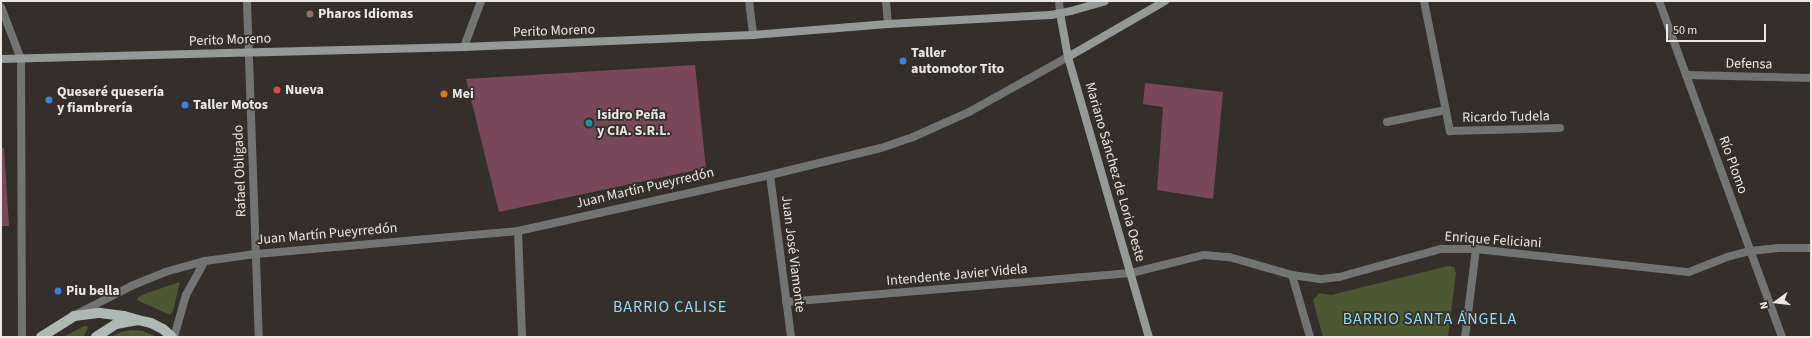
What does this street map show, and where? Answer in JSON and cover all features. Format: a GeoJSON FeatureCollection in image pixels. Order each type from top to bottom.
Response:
{"type":"FeatureCollection","features":[{"type":"Feature","properties":{"kind":"main road","name":"Perito Moreno"},"geometry":{"type":"LineString","coordinates":[[1,59],[464,48],[753,35],[888,24],[1060,13],[1105,1]]}},
{"type":"Feature","properties":{"kind":"main road"},"geometry":{"type":"LineString","coordinates":[[1068,57],[1165,1]]}},
{"type":"Feature","properties":{"kind":"main road","name":"Mariano Sánchez de Loria Oeste"},"geometry":{"type":"LineString","coordinates":[[1060,13],[1068,57],[1149,337]]}},
{"type":"Feature","properties":{"kind":"main road"},"geometry":{"type":"LineString","coordinates":[[74,316],[100,313],[114,314],[151,323],[163,329],[173,337]]}},
{"type":"Feature","properties":{"kind":"main road","name":"Juan Martín Pueyrredón"},"geometry":{"type":"LineString","coordinates":[[41,337],[74,316]]}},
{"type":"Feature","properties":{"kind":"main road"},"geometry":{"type":"LineString","coordinates":[[96,337],[116,324],[138,320]]}},
{"type":"Feature","properties":{"kind":"street","name":"Rafael Obligado"},"geometry":{"type":"LineString","coordinates":[[247,1],[259,337]]}},
{"type":"Feature","properties":{"kind":"street"},"geometry":{"type":"LineString","coordinates":[[464,48],[481,1]]}},
{"type":"Feature","properties":{"kind":"street"},"geometry":{"type":"LineString","coordinates":[[749,1],[753,35]]}},
{"type":"Feature","properties":{"kind":"street"},"geometry":{"type":"LineString","coordinates":[[886,1],[888,24]]}},
{"type":"Feature","properties":{"kind":"street"},"geometry":{"type":"LineString","coordinates":[[1059,1],[1060,13]]}},
{"type":"Feature","properties":{"kind":"street","name":"Ricardo Tudela"},"geometry":{"type":"LineString","coordinates":[[1424,1],[1450,131],[1560,128]]}},
{"type":"Feature","properties":{"kind":"street","name":"Río Plomo"},"geometry":{"type":"LineString","coordinates":[[1659,1],[1782,337]]}},
{"type":"Feature","properties":{"kind":"street"},"geometry":{"type":"LineString","coordinates":[[1,7],[21,59],[22,337]]}},
{"type":"Feature","properties":{"kind":"street","name":"Juan Martín Pueyrredón"},"geometry":{"type":"LineString","coordinates":[[74,316],[131,286],[164,272],[205,261],[256,254],[518,231],[770,175],[881,148],[914,137],[969,112],[1068,57]]}},
{"type":"Feature","properties":{"kind":"street","name":"Defensa"},"geometry":{"type":"LineString","coordinates":[[1686,75],[1811,78]]}},
{"type":"Feature","properties":{"kind":"street","name":"Ricardo Tudela"},"geometry":{"type":"LineString","coordinates":[[1387,122],[1446,110]]}},
{"type":"Feature","properties":{"kind":"street","name":"Juan José Viamonte"},"geometry":{"type":"LineString","coordinates":[[770,175],[790,337]]}},
{"type":"Feature","properties":{"kind":"street"},"geometry":{"type":"LineString","coordinates":[[518,231],[522,337]]}},
{"type":"Feature","properties":{"kind":"street","name":"Enrique Feliciani"},"geometry":{"type":"LineString","coordinates":[[1131,273],[1204,255],[1229,258],[1292,275],[1322,279],[1339,277],[1441,249],[1476,250],[1689,272],[1727,257],[1750,251],[1811,248]]}},
{"type":"Feature","properties":{"kind":"street"},"geometry":{"type":"LineString","coordinates":[[1464,337],[1476,250]]}},
{"type":"Feature","properties":{"kind":"street"},"geometry":{"type":"LineString","coordinates":[[173,337],[186,295],[205,261]]}},
{"type":"Feature","properties":{"kind":"street","name":"Intendente Javier Videla"},"geometry":{"type":"LineString","coordinates":[[786,302],[1131,273]]}},
{"type":"Feature","properties":{"kind":"street"},"geometry":{"type":"LineString","coordinates":[[1292,275],[1310,337]]}},
{"type":"Feature","properties":{"kind":"green space"},"geometry":{"type":"Polygon","coordinates":[[[1448,266],[1454,267],[1456,273],[1448,337],[1323,337],[1313,300],[1319,293],[1331,295],[1448,266]]]}},
{"type":"Feature","properties":{"kind":"green space"},"geometry":{"type":"Polygon","coordinates":[[[180,282],[173,311],[170,315],[137,300],[138,297],[147,293],[180,282]]]}},
{"type":"Feature","properties":{"kind":"green space"},"geometry":{"type":"Polygon","coordinates":[[[84,326],[87,326],[88,328],[83,337],[63,337],[84,326]]]}},
{"type":"Feature","properties":{"kind":"green space"},"geometry":{"type":"Polygon","coordinates":[[[132,330],[143,331],[157,337],[111,337],[121,332],[132,330]]]}},
{"type":"Feature","properties":{"kind":"building","name":"Isidro Peña y CIA. S.R.L."},"geometry":{"type":"Polygon","coordinates":[[[695,65],[706,168],[499,212],[466,79],[695,65]]]}},
{"type":"Feature","properties":{"kind":"building"},"geometry":{"type":"Polygon","coordinates":[[[1145,83],[1223,92],[1213,199],[1157,190],[1163,107],[1143,104],[1145,83]]]}},
{"type":"Feature","properties":{"kind":"building"},"geometry":{"type":"Polygon","coordinates":[[[1,148],[4,148],[9,226],[1,226],[1,148]]]}},
{"type":"Feature","properties":{"kind":"place","name":"Pharos Idiomas"},"geometry":{"type":"Point","coordinates":[310,14]}},
{"type":"Feature","properties":{"kind":"place","name":"Taller automotor Tito"},"geometry":{"type":"Point","coordinates":[903,61]}},
{"type":"Feature","properties":{"kind":"place","name":"Nueva"},"geometry":{"type":"Point","coordinates":[277,90]}},
{"type":"Feature","properties":{"kind":"place","name":"Mei"},"geometry":{"type":"Point","coordinates":[444,94]}},
{"type":"Feature","properties":{"kind":"place","name":"Queseré quesería y fiambrería"},"geometry":{"type":"Point","coordinates":[49,100]}},
{"type":"Feature","properties":{"kind":"place","name":"Taller Motos"},"geometry":{"type":"Point","coordinates":[185,105]}},
{"type":"Feature","properties":{"kind":"place","name":"Isidro Peña y CIA. S.R.L."},"geometry":{"type":"Point","coordinates":[589,123]}},
{"type":"Feature","properties":{"kind":"place","name":"Piu bella"},"geometry":{"type":"Point","coordinates":[58,291]}},
{"type":"Feature","properties":{"kind":"district","name":"BARRIO CALISE"},"geometry":{"type":"Point","coordinates":[670,307]}},
{"type":"Feature","properties":{"kind":"district","name":"BARRIO SANTA ÁNGELA"},"geometry":{"type":"Point","coordinates":[1430,319]}}]}
